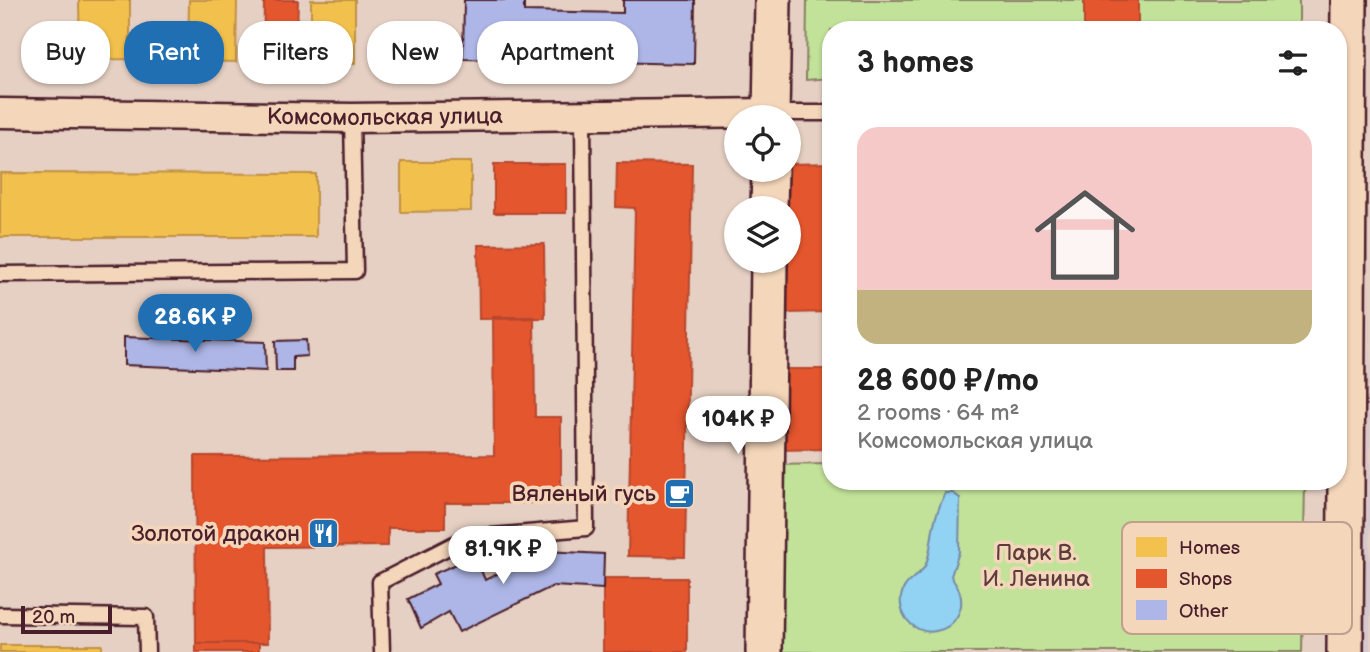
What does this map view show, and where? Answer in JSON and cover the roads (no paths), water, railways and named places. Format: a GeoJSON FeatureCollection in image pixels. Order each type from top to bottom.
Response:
{"type":"FeatureCollection","features":[{"type":"Feature","properties":{"kind":"street"},"geometry":{"type":"LineString","coordinates":[[771,105],[773,0]]}},
{"type":"Feature","properties":{"kind":"street"},"geometry":{"type":"LineString","coordinates":[[1347,326],[1349,0]]}},
{"type":"Feature","properties":{"kind":"street","name":"Комсомольская улица"},"geometry":{"type":"LineString","coordinates":[[0,113],[352,118],[724,115]]}},
{"type":"Feature","properties":{"kind":"street"},"geometry":{"type":"LineString","coordinates":[[764,652],[769,273]]}},
{"type":"Feature","properties":{"kind":"street"},"geometry":{"type":"LineString","coordinates":[[1346,490],[1346,522]]}},
{"type":"Feature","properties":{"kind":"street"},"geometry":{"type":"LineString","coordinates":[[1345,634],[1345,652]]}},
{"type":"Feature","properties":{"kind":"lane"},"geometry":{"type":"LineString","coordinates":[[801,114],[822,113]]}},
{"type":"Feature","properties":{"kind":"lane"},"geometry":{"type":"LineString","coordinates":[[382,652],[380,582],[466,538],[586,528],[583,115]]}},
{"type":"Feature","properties":{"kind":"lane"},"geometry":{"type":"LineString","coordinates":[[0,274],[355,271],[352,118]]}},
{"type":"Feature","properties":{"kind":"lane"},"geometry":{"type":"LineString","coordinates":[[0,615],[146,617],[146,652]]}},
{"type":"Feature","properties":{"kind":"water"},"geometry":{"type":"Polygon","coordinates":[[[945,493],[953,493],[960,498],[959,552],[951,576],[959,590],[961,604],[957,616],[949,626],[928,632],[913,626],[903,614],[901,598],[905,586],[923,569],[927,561],[935,520],[945,493]]]}},
{"type":"Feature","properties":{"kind":"place","name":"Вяленый гусь"},"geometry":{"type":"Point","coordinates":[679,494]}},
{"type":"Feature","properties":{"kind":"place","name":"Золотой дракон"},"geometry":{"type":"Point","coordinates":[323,534]}},
{"type":"Feature","properties":{"kind":"park label","name":"Парк В. И. Ленина"},"geometry":{"type":"Point","coordinates":[1036,566]}}]}
